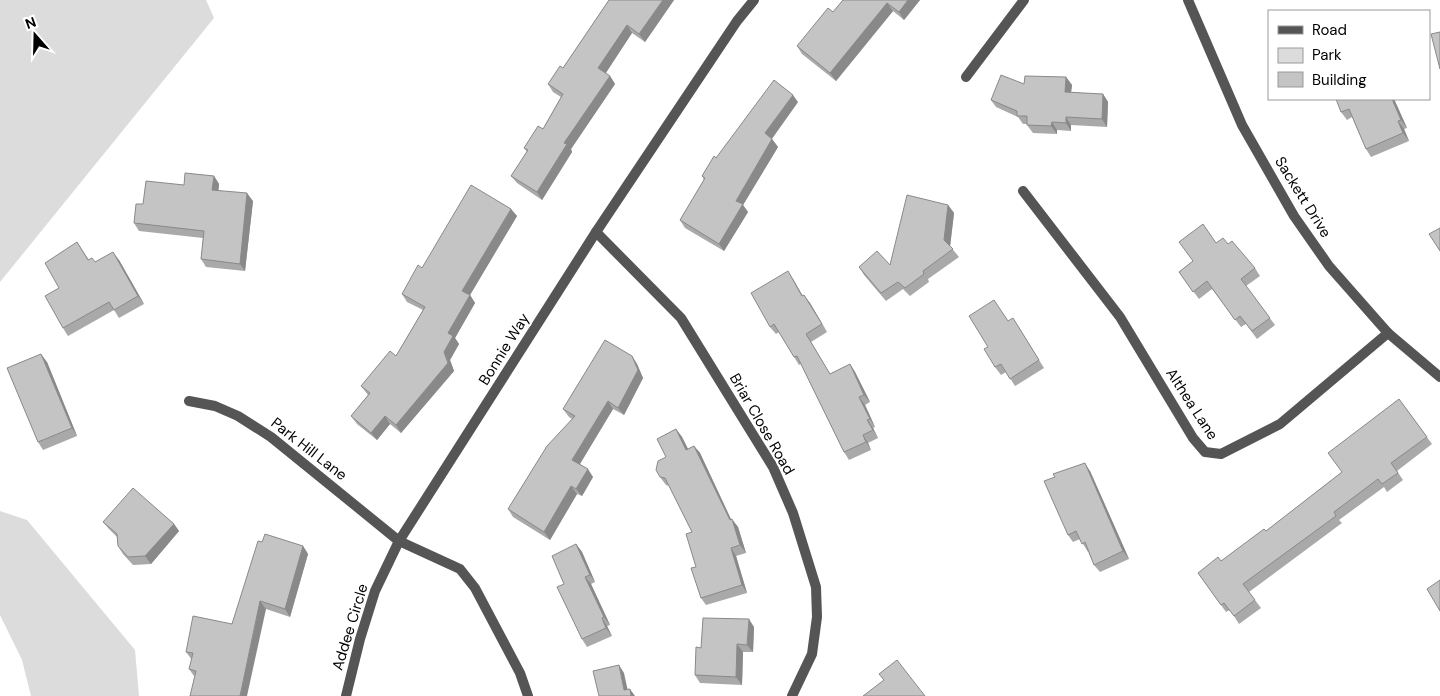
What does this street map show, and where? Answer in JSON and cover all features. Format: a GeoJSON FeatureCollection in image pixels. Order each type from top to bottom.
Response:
{"type":"FeatureCollection","features":[{"type":"Feature","properties":{"kind":"street","name":"Bonnie Way"},"geometry":{"type":"LineString","coordinates":[[400,541],[596,232],[737,21],[754,0]]}},
{"type":"Feature","properties":{"kind":"street"},"geometry":{"type":"LineString","coordinates":[[966,77],[1024,0]]}},
{"type":"Feature","properties":{"kind":"street","name":"Sackett Drive"},"geometry":{"type":"LineString","coordinates":[[1188,0],[1242,125],[1294,216],[1329,266],[1388,333],[1440,377]]}},
{"type":"Feature","properties":{"kind":"street","name":"Althea Lane"},"geometry":{"type":"LineString","coordinates":[[1023,191],[1120,317],[1193,438],[1205,452],[1221,454],[1280,424],[1388,333]]}},
{"type":"Feature","properties":{"kind":"street","name":"Briar Close Road"},"geometry":{"type":"LineString","coordinates":[[596,232],[681,318],[773,467],[793,514],[816,587],[817,617],[812,654],[792,696]]}},
{"type":"Feature","properties":{"kind":"street","name":"Park Hill Lane"},"geometry":{"type":"LineString","coordinates":[[189,401],[215,406],[238,416],[271,437],[400,541]]}},
{"type":"Feature","properties":{"kind":"street"},"geometry":{"type":"LineString","coordinates":[[400,541],[460,569],[475,588],[512,656],[528,696]]}},
{"type":"Feature","properties":{"kind":"street","name":"Addee Circle"},"geometry":{"type":"LineString","coordinates":[[346,696],[360,639],[375,591],[400,541]]}},
{"type":"Feature","properties":{"kind":"green space"},"geometry":{"type":"Polygon","coordinates":[[[0,0],[206,0],[214,18],[0,282],[0,0]]]}},
{"type":"Feature","properties":{"kind":"green space"},"geometry":{"type":"Polygon","coordinates":[[[0,511],[27,520],[135,650],[139,696],[31,696],[22,660],[0,615],[0,511]]]}},
{"type":"Feature","properties":{"kind":"building"},"geometry":{"type":"Polygon","coordinates":[[[609,0],[663,0],[639,34],[627,25],[598,68],[610,76],[564,143],[567,144],[537,192],[511,176],[528,150],[524,148],[538,126],[543,129],[563,94],[548,84],[560,66],[563,68],[609,0]]]}},
{"type":"Feature","properties":{"kind":"building"},"geometry":{"type":"Polygon","coordinates":[[[843,0],[908,0],[899,12],[887,3],[830,73],[797,46],[828,8],[833,12],[843,0]]]}},
{"type":"Feature","properties":{"kind":"building"},"geometry":{"type":"Polygon","coordinates":[[[1440,32],[1440,69],[1431,34],[1440,32]]]}},
{"type":"Feature","properties":{"kind":"building"},"geometry":{"type":"Polygon","coordinates":[[[1001,75],[1024,84],[1025,76],[1066,77],[1065,92],[1103,94],[1102,119],[1066,117],[1066,123],[1052,122],[1051,126],[1027,125],[1027,116],[1017,116],[1017,111],[991,100],[1001,75]]]}},
{"type":"Feature","properties":{"kind":"building"},"geometry":{"type":"Polygon","coordinates":[[[774,80],[793,95],[765,133],[772,139],[736,201],[743,204],[719,244],[680,220],[705,178],[702,176],[714,156],[716,158],[774,80]]]}},
{"type":"Feature","properties":{"kind":"building"},"geometry":{"type":"Polygon","coordinates":[[[1336,100],[1392,100],[1401,120],[1398,121],[1403,133],[1366,149],[1349,109],[1341,112],[1336,100]]]}},
{"type":"Feature","properties":{"kind":"building"},"geometry":{"type":"Polygon","coordinates":[[[185,173],[214,176],[212,190],[247,193],[240,264],[201,259],[204,231],[134,223],[136,204],[143,204],[146,181],[184,185],[185,173]]]}},
{"type":"Feature","properties":{"kind":"building"},"geometry":{"type":"Polygon","coordinates":[[[471,185],[511,209],[462,291],[470,295],[448,333],[453,336],[444,352],[448,363],[396,425],[385,416],[371,433],[351,416],[370,393],[361,386],[390,351],[396,356],[425,307],[402,294],[418,265],[422,268],[471,185]]]}},
{"type":"Feature","properties":{"kind":"building"},"geometry":{"type":"Polygon","coordinates":[[[907,195],[948,205],[944,240],[953,249],[923,271],[924,274],[905,288],[898,282],[881,293],[859,267],[877,251],[890,265],[907,195]]]}},
{"type":"Feature","properties":{"kind":"building"},"geometry":{"type":"Polygon","coordinates":[[[1203,224],[1216,243],[1223,238],[1228,244],[1232,241],[1255,268],[1241,279],[1270,318],[1252,331],[1240,316],[1235,320],[1207,281],[1193,292],[1179,272],[1193,261],[1179,242],[1203,224]]]}},
{"type":"Feature","properties":{"kind":"building"},"geometry":{"type":"Polygon","coordinates":[[[1440,228],[1440,251],[1429,234],[1440,228]]]}},
{"type":"Feature","properties":{"kind":"building"},"geometry":{"type":"Polygon","coordinates":[[[77,242],[88,260],[92,258],[95,262],[113,252],[138,296],[114,310],[109,302],[63,328],[45,296],[59,288],[45,263],[77,242]]]}},
{"type":"Feature","properties":{"kind":"building"},"geometry":{"type":"Polygon","coordinates":[[[788,271],[802,296],[804,295],[822,324],[806,334],[830,374],[850,364],[864,395],[859,397],[870,419],[867,420],[873,430],[863,435],[866,442],[844,452],[797,356],[794,357],[774,324],[770,327],[751,293],[788,271]]]}},
{"type":"Feature","properties":{"kind":"building"},"geometry":{"type":"Polygon","coordinates":[[[994,300],[1008,321],[1013,318],[1039,360],[1010,379],[1001,364],[995,367],[984,349],[988,347],[969,316],[994,300]]]}},
{"type":"Feature","properties":{"kind":"building"},"geometry":{"type":"Polygon","coordinates":[[[605,340],[632,356],[638,370],[618,408],[608,401],[572,460],[588,469],[576,489],[571,486],[544,532],[508,509],[547,446],[575,416],[563,409],[605,340]]]}},
{"type":"Feature","properties":{"kind":"building"},"geometry":{"type":"Polygon","coordinates":[[[41,354],[72,428],[38,442],[7,368],[41,354]]]}},
{"type":"Feature","properties":{"kind":"building"},"geometry":{"type":"Polygon","coordinates":[[[1399,399],[1427,437],[1391,463],[1398,473],[1382,484],[1378,479],[1334,512],[1336,516],[1243,584],[1255,600],[1234,616],[1224,603],[1221,605],[1198,573],[1218,557],[1221,561],[1264,529],[1266,531],[1342,472],[1328,453],[1399,399]]]}},
{"type":"Feature","properties":{"kind":"building"},"geometry":{"type":"Polygon","coordinates":[[[676,429],[686,450],[694,446],[730,520],[732,519],[740,545],[731,548],[742,585],[701,598],[691,568],[696,567],[686,534],[692,532],[665,478],[660,477],[656,470],[658,461],[666,457],[657,439],[676,429]]]}},
{"type":"Feature","properties":{"kind":"building"},"geometry":{"type":"Polygon","coordinates":[[[1085,463],[1123,551],[1094,565],[1085,542],[1082,544],[1076,531],[1068,535],[1044,481],[1055,477],[1053,474],[1085,463]]]}},
{"type":"Feature","properties":{"kind":"building"},"geometry":{"type":"Polygon","coordinates":[[[133,488],[174,524],[145,556],[128,557],[118,546],[117,534],[103,522],[133,488]]]}},
{"type":"Feature","properties":{"kind":"building"},"geometry":{"type":"Polygon","coordinates":[[[265,534],[303,546],[285,609],[260,601],[240,696],[190,696],[196,671],[189,669],[193,653],[186,652],[193,616],[232,624],[258,541],[262,542],[265,534]]]}},
{"type":"Feature","properties":{"kind":"building"},"geometry":{"type":"Polygon","coordinates":[[[576,544],[590,575],[585,577],[604,617],[602,618],[606,628],[582,639],[557,587],[564,584],[552,556],[576,544]]]}},
{"type":"Feature","properties":{"kind":"building"},"geometry":{"type":"Polygon","coordinates":[[[1440,580],[1440,611],[1427,589],[1440,580]]]}},
{"type":"Feature","properties":{"kind":"building"},"geometry":{"type":"Polygon","coordinates":[[[703,618],[749,619],[747,645],[737,644],[736,677],[695,675],[696,647],[701,648],[703,618]]]}},
{"type":"Feature","properties":{"kind":"building"},"geometry":{"type":"Polygon","coordinates":[[[897,660],[925,696],[863,696],[884,680],[879,674],[897,660]]]}},
{"type":"Feature","properties":{"kind":"building"},"geometry":{"type":"Polygon","coordinates":[[[619,665],[624,690],[630,689],[631,696],[599,696],[593,671],[619,665]]]}}]}
